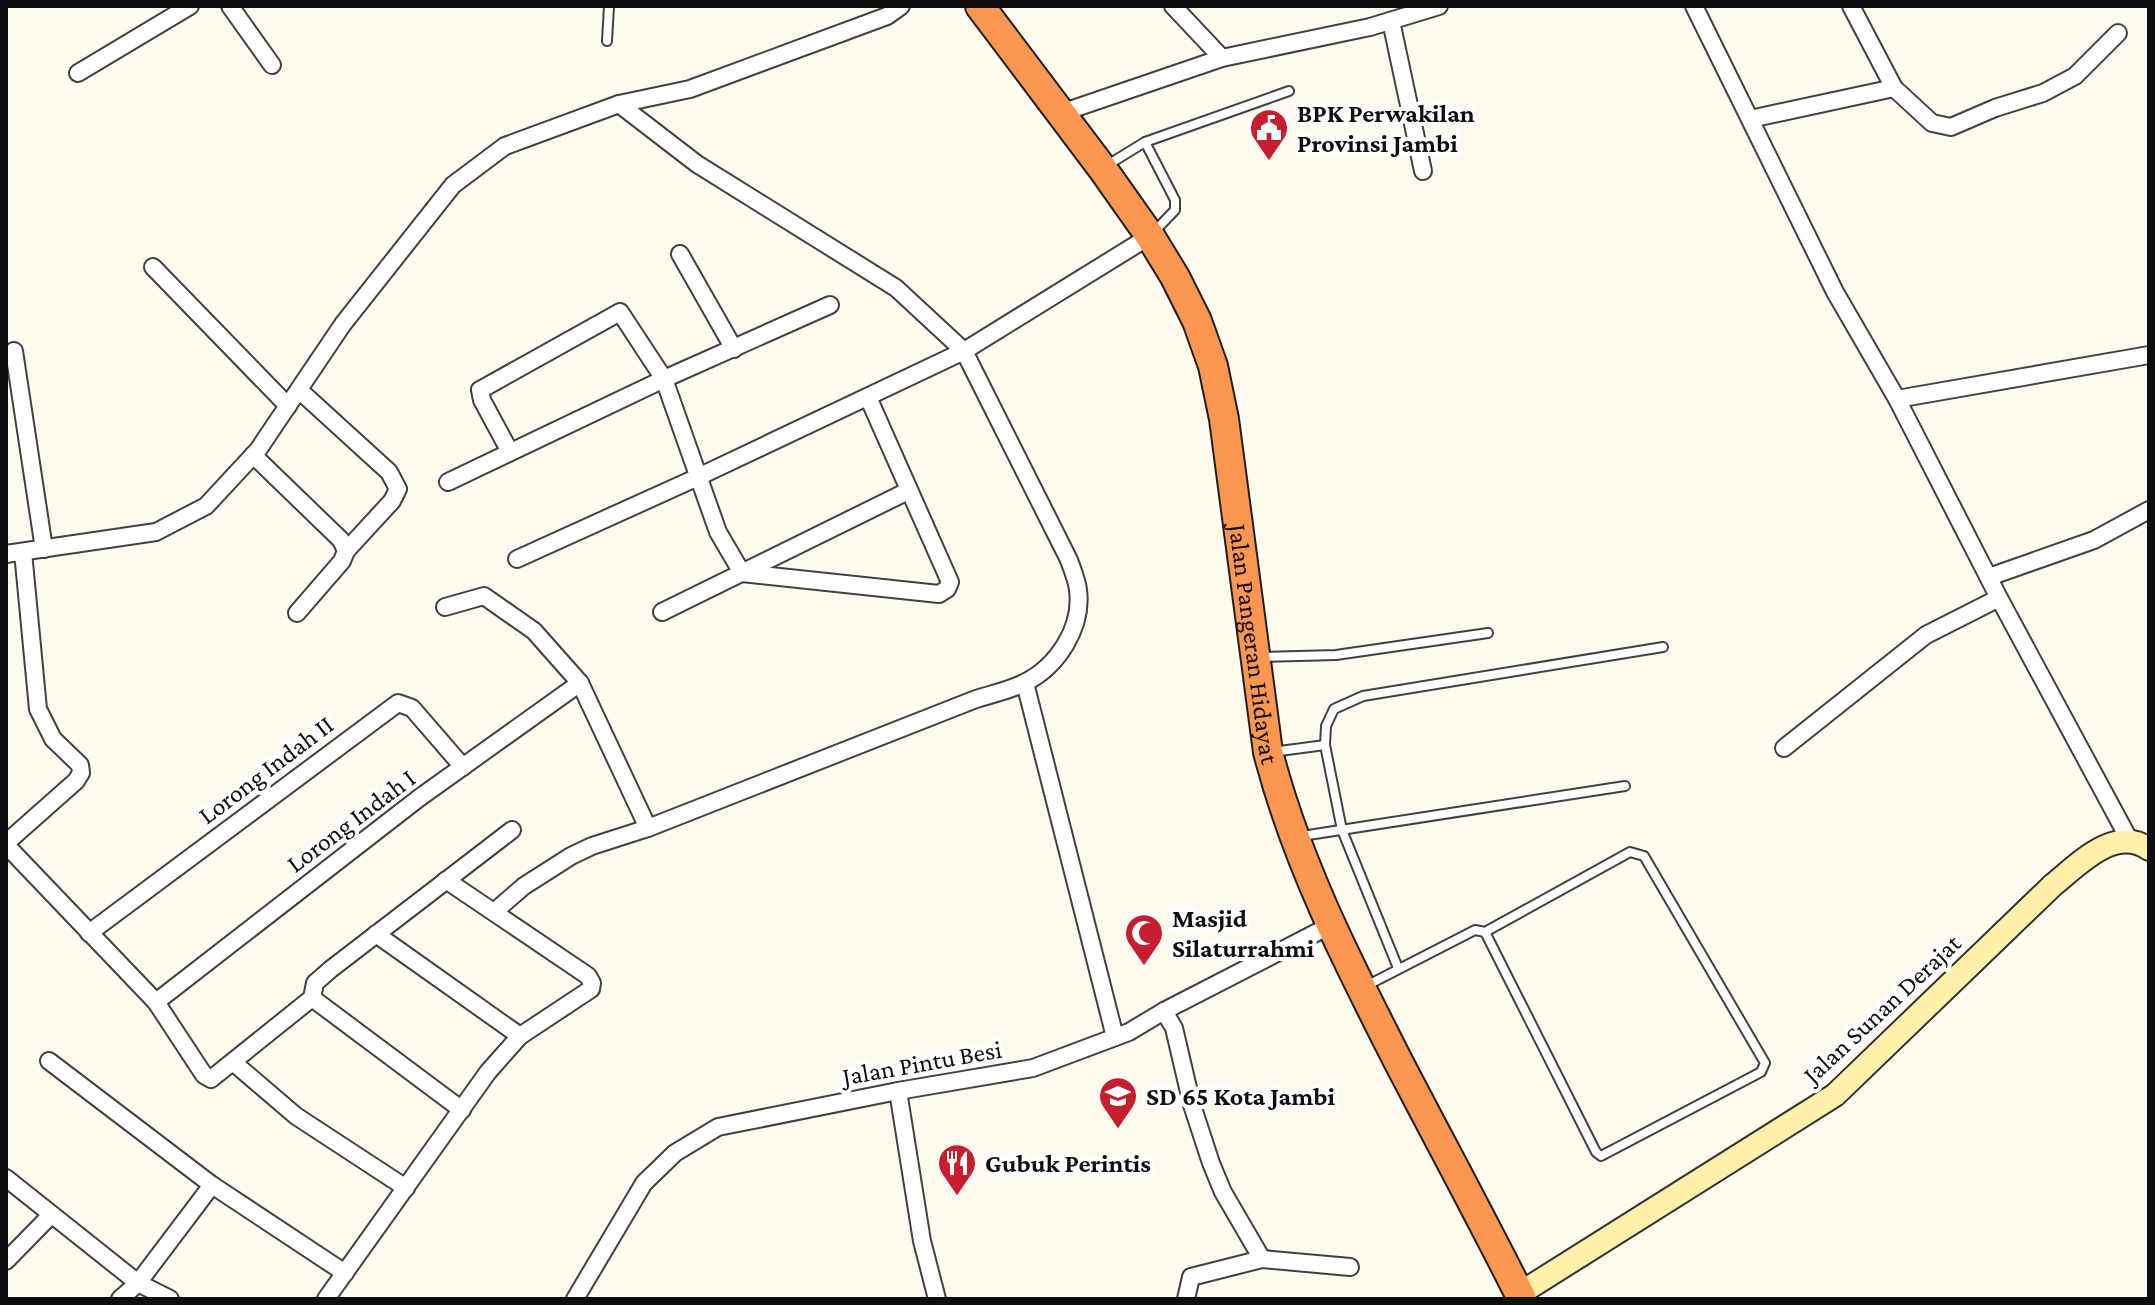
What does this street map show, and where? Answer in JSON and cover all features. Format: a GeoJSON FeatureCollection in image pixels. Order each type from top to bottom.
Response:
{"type":"FeatureCollection","features":[{"type":"Feature","properties":{"kind":"highway","name":"Jalan Pangeran Hidayat"},"geometry":{"type":"LineString","coordinates":[[980,6],[1150,236],[1180,288],[1213,366],[1224,419],[1268,752],[1293,838],[1361,989],[1521,1296]]}},
{"type":"Feature","properties":{"kind":"street"},"geometry":{"type":"LineString","coordinates":[[78,73],[190,6]]}},
{"type":"Feature","properties":{"kind":"street"},"geometry":{"type":"LineString","coordinates":[[230,6],[272,65]]}},
{"type":"Feature","properties":{"kind":"street"},"geometry":{"type":"LineString","coordinates":[[512,830],[315,983],[312,998],[234,1063],[215,1077],[207,1078],[156,1002],[6,844],[81,773],[80,765],[53,739],[38,709],[15,553],[156,532],[206,506],[253,455],[343,324],[453,185],[505,146],[619,104],[690,89],[887,16],[901,6]]}},
{"type":"Feature","properties":{"kind":"street"},"geometry":{"type":"LineString","coordinates":[[1173,6],[1222,58]]}},
{"type":"Feature","properties":{"kind":"street"},"geometry":{"type":"LineString","coordinates":[[1061,113],[1222,58],[1391,21],[1439,6]]}},
{"type":"Feature","properties":{"kind":"street"},"geometry":{"type":"LineString","coordinates":[[1694,6],[1835,292],[1897,399],[1999,598],[2139,845]]}},
{"type":"Feature","properties":{"kind":"street"},"geometry":{"type":"LineString","coordinates":[[1851,6],[1894,88],[1932,123],[1951,127],[2043,93],[2075,76],[2118,33]]}},
{"type":"Feature","properties":{"kind":"street"},"geometry":{"type":"LineString","coordinates":[[1391,21],[1423,171]]}},
{"type":"Feature","properties":{"kind":"street"},"geometry":{"type":"LineString","coordinates":[[1750,119],[1894,88]]}},
{"type":"Feature","properties":{"kind":"street"},"geometry":{"type":"LineString","coordinates":[[494,912],[524,886],[592,846],[648,828],[976,699],[1025,683],[1059,657],[1076,621],[1079,591],[1069,560],[964,351],[896,288],[697,164],[619,104]]}},
{"type":"Feature","properties":{"kind":"street"},"geometry":{"type":"LineString","coordinates":[[517,559],[964,351],[1150,236]]}},
{"type":"Feature","properties":{"kind":"street"},"geometry":{"type":"LineString","coordinates":[[680,254],[734,349]]}},
{"type":"Feature","properties":{"kind":"street"},"geometry":{"type":"LineString","coordinates":[[153,267],[288,406]]}},
{"type":"Feature","properties":{"kind":"street"},"geometry":{"type":"LineString","coordinates":[[448,482],[664,379],[830,305]]}},
{"type":"Feature","properties":{"kind":"street"},"geometry":{"type":"LineString","coordinates":[[510,452],[482,400],[480,390],[620,312],[664,379],[718,532],[742,573]]}},
{"type":"Feature","properties":{"kind":"street"},"geometry":{"type":"LineString","coordinates":[[14,351],[44,549]]}},
{"type":"Feature","properties":{"kind":"street"},"geometry":{"type":"LineString","coordinates":[[1897,399],[2149,355]]}},
{"type":"Feature","properties":{"kind":"street"},"geometry":{"type":"LineString","coordinates":[[297,613],[342,561],[346,551],[392,501],[398,489],[389,472],[299,390]]}},
{"type":"Feature","properties":{"kind":"street"},"geometry":{"type":"LineString","coordinates":[[742,573],[939,594],[947,589],[950,582],[868,397]]}},
{"type":"Feature","properties":{"kind":"street"},"geometry":{"type":"LineString","coordinates":[[253,455],[341,540],[346,551]]}},
{"type":"Feature","properties":{"kind":"street"},"geometry":{"type":"LineString","coordinates":[[662,612],[908,491]]}},
{"type":"Feature","properties":{"kind":"street"},"geometry":{"type":"LineString","coordinates":[[1989,577],[2094,540],[2149,510]]}},
{"type":"Feature","properties":{"kind":"street"},"geometry":{"type":"LineString","coordinates":[[445,607],[484,596],[534,631],[580,683],[648,828]]}},
{"type":"Feature","properties":{"kind":"street"},"geometry":{"type":"LineString","coordinates":[[1784,748],[1926,635],[1999,598]]}},
{"type":"Feature","properties":{"kind":"street","name":"Lorong Indah I"},"geometry":{"type":"LineString","coordinates":[[156,1002],[463,767],[580,683]]}},
{"type":"Feature","properties":{"kind":"street"},"geometry":{"type":"LineString","coordinates":[[1025,683],[1115,1037]]}},
{"type":"Feature","properties":{"kind":"street","name":"Lorong Indah II"},"geometry":{"type":"LineString","coordinates":[[89,933],[398,703],[412,708],[463,767]]}},
{"type":"Feature","properties":{"kind":"street","name":"Jalan Sunan Derajat"},"geometry":{"type":"LineString","coordinates":[[1521,1296],[1835,1095],[2053,885],[2098,850],[2116,842],[2139,845]]}},
{"type":"Feature","properties":{"kind":"street"},"geometry":{"type":"LineString","coordinates":[[326,1299],[488,1072],[520,1036],[591,989],[588,976],[446,880]]}},
{"type":"Feature","properties":{"kind":"street","name":"Jalan Pintu Besi"},"geometry":{"type":"LineString","coordinates":[[575,1299],[644,1183],[675,1153],[718,1127],[1033,1068],[1115,1037],[1331,925]]}},
{"type":"Feature","properties":{"kind":"street"},"geometry":{"type":"LineString","coordinates":[[376,934],[520,1036]]}},
{"type":"Feature","properties":{"kind":"street"},"geometry":{"type":"LineString","coordinates":[[312,998],[462,1110]]}},
{"type":"Feature","properties":{"kind":"street"},"geometry":{"type":"LineString","coordinates":[[1164,1011],[1174,1028],[1192,1105],[1211,1163],[1223,1192],[1262,1259]]}},
{"type":"Feature","properties":{"kind":"street"},"geometry":{"type":"LineString","coordinates":[[49,1061],[212,1185],[345,1273]]}},
{"type":"Feature","properties":{"kind":"street"},"geometry":{"type":"LineString","coordinates":[[234,1063],[296,1116],[406,1188]]}},
{"type":"Feature","properties":{"kind":"street"},"geometry":{"type":"LineString","coordinates":[[898,1091],[922,1241],[937,1299]]}},
{"type":"Feature","properties":{"kind":"street"},"geometry":{"type":"LineString","coordinates":[[6,1178],[138,1283],[170,1299]]}},
{"type":"Feature","properties":{"kind":"street"},"geometry":{"type":"LineString","coordinates":[[120,1299],[138,1283],[212,1185]]}},
{"type":"Feature","properties":{"kind":"street"},"geometry":{"type":"LineString","coordinates":[[6,1261],[51,1215]]}},
{"type":"Feature","properties":{"kind":"street"},"geometry":{"type":"LineString","coordinates":[[1186,1299],[1191,1277],[1262,1259],[1350,1267]]}},
{"type":"Feature","properties":{"kind":"lane"},"geometry":{"type":"LineString","coordinates":[[607,41],[609,6]]}},
{"type":"Feature","properties":{"kind":"lane"},"geometry":{"type":"LineString","coordinates":[[1102,168],[1145,142],[1289,91]]}},
{"type":"Feature","properties":{"kind":"lane"},"geometry":{"type":"LineString","coordinates":[[1145,142],[1175,200],[1175,210],[1150,236]]}},
{"type":"Feature","properties":{"kind":"lane"},"geometry":{"type":"LineString","coordinates":[[1255,657],[1336,655],[1488,633]]}},
{"type":"Feature","properties":{"kind":"lane"},"geometry":{"type":"LineString","coordinates":[[1398,968],[1342,830],[1325,745],[1326,726],[1334,709],[1363,696],[1663,647]]}},
{"type":"Feature","properties":{"kind":"lane"},"geometry":{"type":"LineString","coordinates":[[1268,752],[1325,745]]}},
{"type":"Feature","properties":{"kind":"lane"},"geometry":{"type":"LineString","coordinates":[[1293,838],[1625,786]]}},
{"type":"Feature","properties":{"kind":"lane"},"geometry":{"type":"LineString","coordinates":[[1361,989],[1475,930],[1485,932],[1630,852],[1644,856],[1765,1063],[1764,1068],[1601,1156],[1596,1152],[1485,932]]}},
{"type":"Feature","properties":{"kind":"place","name":"BPK Perwakilan Provinsi Jambi"},"geometry":{"type":"Point","coordinates":[1269,162]}},
{"type":"Feature","properties":{"kind":"place","name":"Masjid Silaturrahmi"},"geometry":{"type":"Point","coordinates":[1144,967]}},
{"type":"Feature","properties":{"kind":"place","name":"SD 65 Kota Jambi"},"geometry":{"type":"Point","coordinates":[1118,1130]}},
{"type":"Feature","properties":{"kind":"place","name":"Gubuk Perintis"},"geometry":{"type":"Point","coordinates":[957,1197]}}]}
